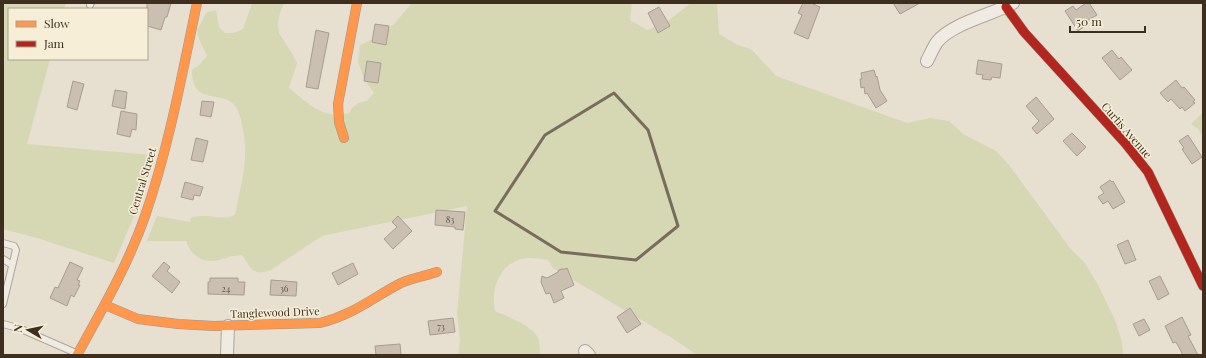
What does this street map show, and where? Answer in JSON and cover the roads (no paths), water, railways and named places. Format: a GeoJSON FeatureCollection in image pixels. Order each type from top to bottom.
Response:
{"type":"FeatureCollection","features":[{"type":"Feature","properties":{"kind":"street","name":"Central Street"},"geometry":{"type":"LineString","coordinates":[[78,354],[105,305],[127,260],[158,176],[176,105],[197,3]]}},
{"type":"Feature","properties":{"kind":"street"},"geometry":{"type":"LineString","coordinates":[[344,138],[339,122],[338,104],[357,3]]}},
{"type":"Feature","properties":{"kind":"street"},"geometry":{"type":"LineString","coordinates":[[927,61],[938,42],[943,36],[954,28],[1010,5]]}},
{"type":"Feature","properties":{"kind":"street","name":"Curtis Avenue"},"geometry":{"type":"LineString","coordinates":[[1010,5],[1024,32],[1125,143],[1148,172],[1203,286]]}},
{"type":"Feature","properties":{"kind":"street","name":"Tanglewood Drive"},"geometry":{"type":"LineString","coordinates":[[105,305],[138,319],[178,324],[228,326],[291,325],[332,321],[345,317],[366,306],[403,283],[437,272]]}},
{"type":"Feature","properties":{"kind":"street"},"geometry":{"type":"LineString","coordinates":[[227,355],[228,326]]}},
{"type":"Feature","properties":{"kind":"lane"},"geometry":{"type":"LineString","coordinates":[[3,242],[16,248],[3,304]]}},
{"type":"Feature","properties":{"kind":"lane"},"geometry":{"type":"LineString","coordinates":[[3,259],[12,265]]}},
{"type":"Feature","properties":{"kind":"lane"},"geometry":{"type":"LineString","coordinates":[[3,324],[21,329],[78,354]]}}]}
